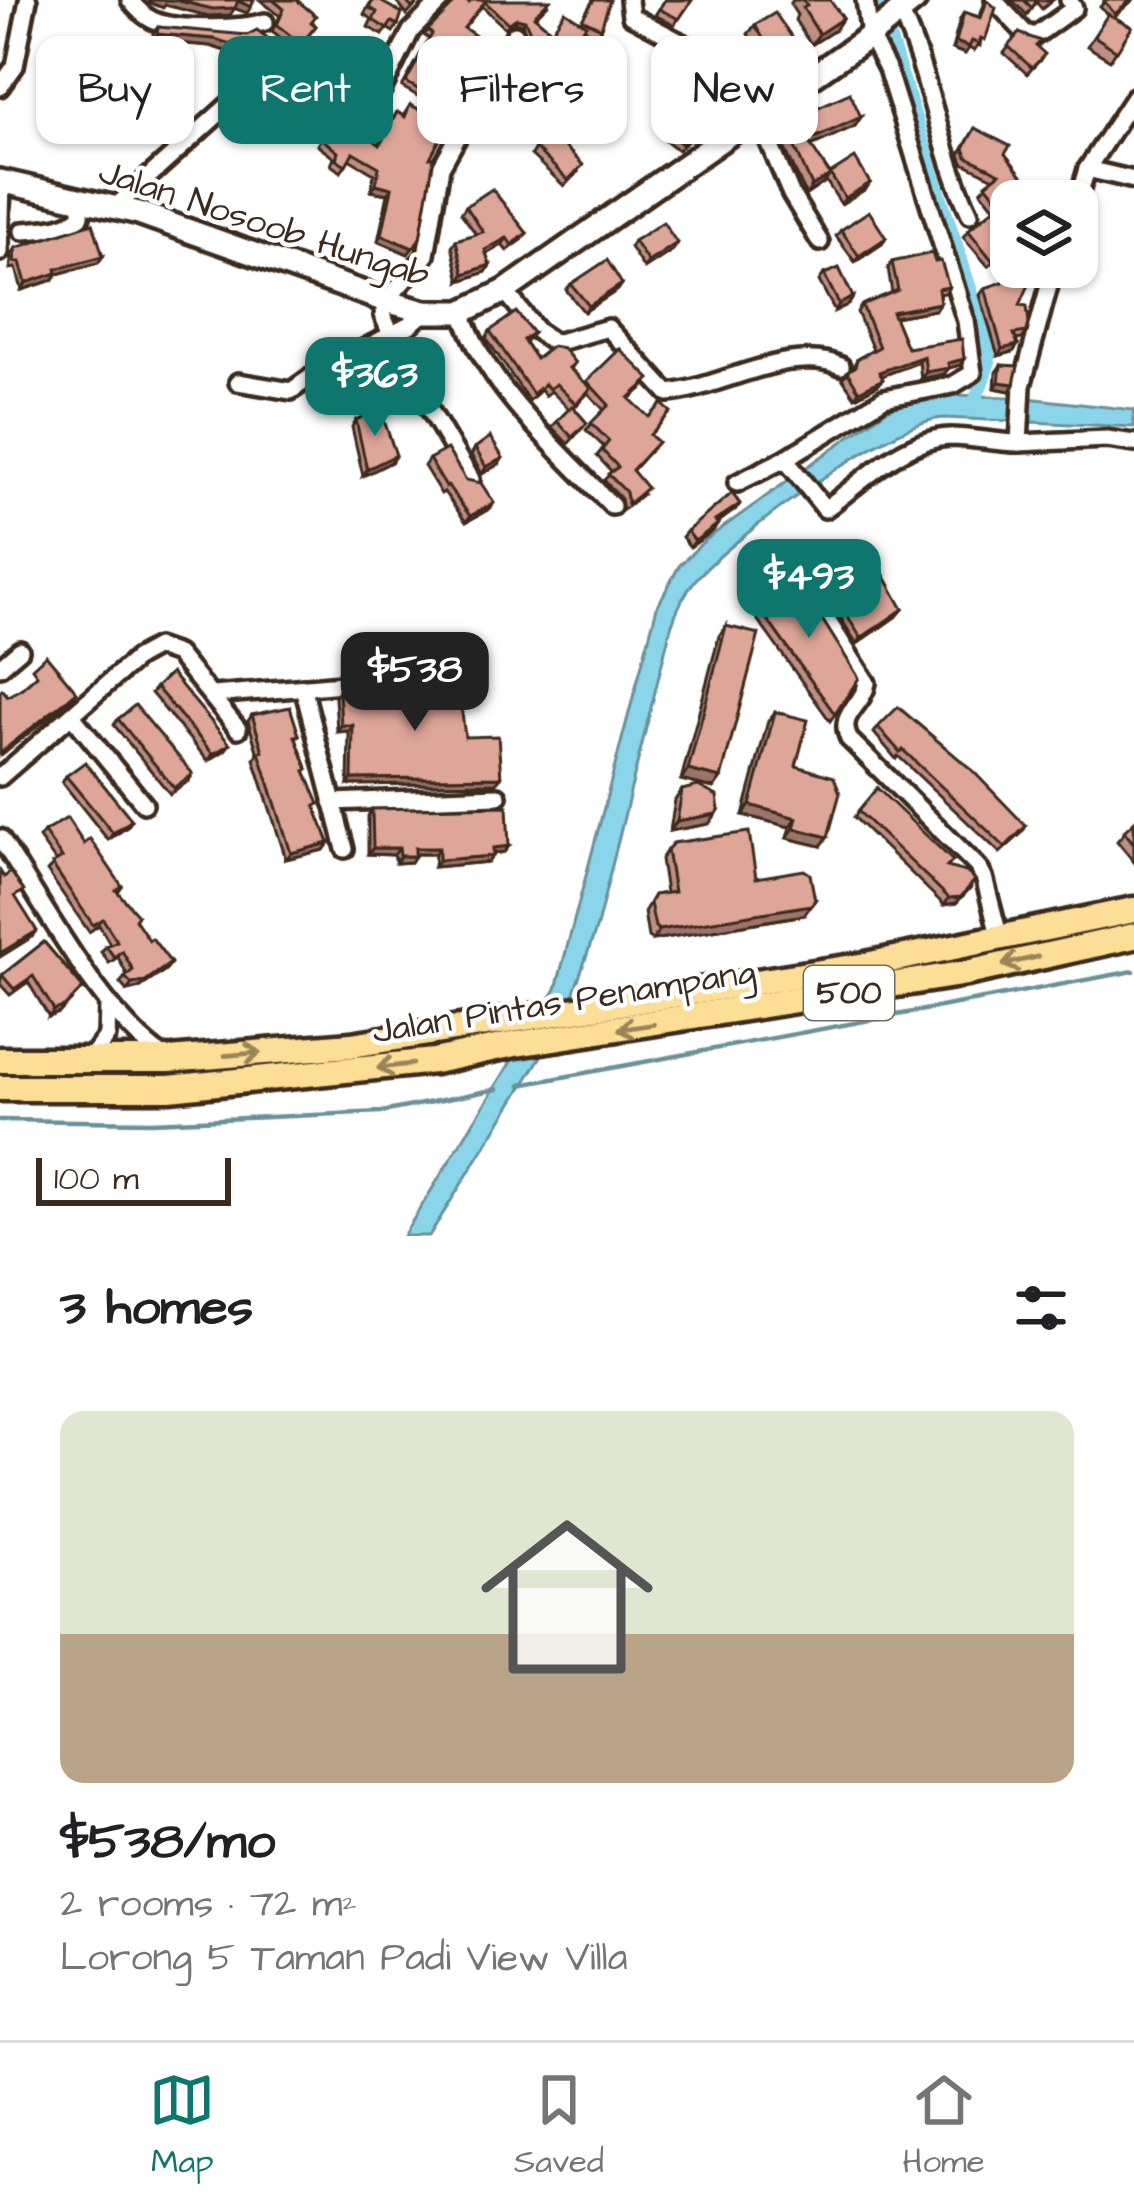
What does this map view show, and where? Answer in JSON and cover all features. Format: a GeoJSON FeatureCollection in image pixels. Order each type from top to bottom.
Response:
{"type":"FeatureCollection","features":[{"type":"Feature","properties":{"kind":"main road","name":"Jalan Nosoob Hungab"},"geometry":{"type":"LineString","coordinates":[[818,69],[892,18]]}},
{"type":"Feature","properties":{"kind":"main road","name":"Jalan Nosoob Hungab"},"geometry":{"type":"LineString","coordinates":[[1,181],[115,207],[386,302],[425,312],[462,312],[506,291],[712,144]]}},
{"type":"Feature","properties":{"kind":"main road","name":"Jalan Pintas Penampang"},"geometry":{"type":"LineString","coordinates":[[5,1060],[170,1060],[351,1046],[652,1001],[1000,939],[1134,910]]}},
{"type":"Feature","properties":{"kind":"main road","name":"Jalan Pintas Penampang"},"geometry":{"type":"LineString","coordinates":[[0,1088],[169,1088],[455,1058],[511,1045],[967,973],[1134,936]]}},
{"type":"Feature","properties":{"kind":"main road"},"geometry":{"type":"LineString","coordinates":[[5,1060],[16,1076],[27,1081],[75,1081],[98,1090]]}},
{"type":"Feature","properties":{"kind":"street"},"geometry":{"type":"LineString","coordinates":[[0,87],[15,66],[28,0]]}},
{"type":"Feature","properties":{"kind":"street"},"geometry":{"type":"LineString","coordinates":[[130,0],[158,23],[248,27],[265,22]]}},
{"type":"Feature","properties":{"kind":"street"},"geometry":{"type":"LineString","coordinates":[[393,68],[411,31],[442,0]]}},
{"type":"Feature","properties":{"kind":"street"},"geometry":{"type":"LineString","coordinates":[[629,0],[631,16],[669,36]]}},
{"type":"Feature","properties":{"kind":"street"},"geometry":{"type":"LineString","coordinates":[[865,0],[914,41],[940,140],[970,214]]}},
{"type":"Feature","properties":{"kind":"street"},"geometry":{"type":"LineString","coordinates":[[994,0],[1025,33],[1036,36],[1074,8],[1069,0]]}},
{"type":"Feature","properties":{"kind":"street"},"geometry":{"type":"LineString","coordinates":[[736,483],[790,464],[884,398],[952,385],[973,373],[966,321],[887,69],[892,18]]}},
{"type":"Feature","properties":{"kind":"street"},"geometry":{"type":"LineString","coordinates":[[471,479],[424,403],[383,322],[386,302],[426,255],[441,167],[515,34]]}},
{"type":"Feature","properties":{"kind":"street"},"geometry":{"type":"LineString","coordinates":[[1084,180],[1134,97]]}},
{"type":"Feature","properties":{"kind":"street"},"geometry":{"type":"LineString","coordinates":[[115,207],[218,114]]}},
{"type":"Feature","properties":{"kind":"street"},"geometry":{"type":"LineString","coordinates":[[773,144],[791,194],[820,242]]}},
{"type":"Feature","properties":{"kind":"street"},"geometry":{"type":"LineString","coordinates":[[1087,170],[1134,180]]}},
{"type":"Feature","properties":{"kind":"street"},"geometry":{"type":"LineString","coordinates":[[0,252],[1,181]]}},
{"type":"Feature","properties":{"kind":"street"},"geometry":{"type":"LineString","coordinates":[[23,231],[72,223],[81,216],[81,200]]}},
{"type":"Feature","properties":{"kind":"street"},"geometry":{"type":"LineString","coordinates":[[1019,437],[1022,386],[1048,288]]}},
{"type":"Feature","properties":{"kind":"street"},"geometry":{"type":"LineString","coordinates":[[506,291],[537,332],[555,343],[608,328],[668,393],[796,362],[827,360],[841,366]]}},
{"type":"Feature","properties":{"kind":"street"},"geometry":{"type":"LineString","coordinates":[[238,382],[291,391],[425,312]]}},
{"type":"Feature","properties":{"kind":"street"},"geometry":{"type":"LineString","coordinates":[[462,312],[476,352],[518,405],[612,506]]}},
{"type":"Feature","properties":{"kind":"street"},"geometry":{"type":"LineString","coordinates":[[790,464],[825,509],[902,453],[931,440],[1019,437],[1134,443]]}},
{"type":"Feature","properties":{"kind":"street"},"geometry":{"type":"LineString","coordinates":[[801,579],[867,683],[861,699],[845,716],[843,727],[849,739],[976,866],[984,877],[1000,939]]}},
{"type":"Feature","properties":{"kind":"street"},"geometry":{"type":"LineString","coordinates":[[0,777],[137,658],[158,647],[177,654],[238,729]]}},
{"type":"Feature","properties":{"kind":"street"},"geometry":{"type":"LineString","coordinates":[[0,668],[20,650]]}},
{"type":"Feature","properties":{"kind":"street"},"geometry":{"type":"LineString","coordinates":[[213,695],[449,676]]}},
{"type":"Feature","properties":{"kind":"street"},"geometry":{"type":"LineString","coordinates":[[302,688],[345,849]]}},
{"type":"Feature","properties":{"kind":"street"},"geometry":{"type":"LineString","coordinates":[[73,717],[144,804]]}},
{"type":"Feature","properties":{"kind":"street"},"geometry":{"type":"LineString","coordinates":[[332,802],[499,796]]}},
{"type":"Feature","properties":{"kind":"street"},"geometry":{"type":"LineString","coordinates":[[0,838],[107,1002],[139,1040],[170,1060]]}},
{"type":"Feature","properties":{"kind":"street"},"geometry":{"type":"LineString","coordinates":[[88,1061],[107,1036],[107,1002]]}},
{"type":"Feature","properties":{"kind":"water"},"geometry":{"type":"Polygon","coordinates":[[[935,394],[1134,410],[1134,427],[944,418],[920,424],[815,483],[697,578],[671,627],[597,926],[572,998],[429,1236],[403,1236],[556,989],[657,607],[679,566],[704,541],[885,411],[935,394]]]}},
{"type":"Feature","properties":{"kind":"building"},"geometry":{"type":"Polygon","coordinates":[[[175,0],[254,0],[251,7],[238,1],[235,8],[213,9],[175,0]]]}},
{"type":"Feature","properties":{"kind":"building"},"geometry":{"type":"Polygon","coordinates":[[[273,0],[297,0],[316,16],[311,22],[316,26],[308,36],[291,36],[277,25],[284,9],[273,0]]]}},
{"type":"Feature","properties":{"kind":"building"},"geometry":{"type":"Polygon","coordinates":[[[373,0],[402,13],[398,25],[392,22],[387,29],[373,20],[377,12],[369,8],[373,0]]]}},
{"type":"Feature","properties":{"kind":"building"},"geometry":{"type":"Polygon","coordinates":[[[455,0],[550,0],[534,16],[552,31],[565,11],[586,25],[578,36],[532,36],[525,20],[508,23],[485,2],[464,28],[475,36],[431,36],[428,30],[455,0]]]}},
{"type":"Feature","properties":{"kind":"building"},"geometry":{"type":"Polygon","coordinates":[[[594,0],[610,0],[601,28],[582,19],[594,0]]]}},
{"type":"Feature","properties":{"kind":"building"},"geometry":{"type":"Polygon","coordinates":[[[665,0],[692,0],[679,19],[659,9],[665,0]]]}},
{"type":"Feature","properties":{"kind":"building"},"geometry":{"type":"Polygon","coordinates":[[[803,0],[830,0],[843,18],[819,34],[803,0]]]}},
{"type":"Feature","properties":{"kind":"building"},"geometry":{"type":"Polygon","coordinates":[[[987,0],[996,8],[985,40],[972,41],[969,47],[956,42],[964,12],[981,18],[987,0]]]}},
{"type":"Feature","properties":{"kind":"building"},"geometry":{"type":"Polygon","coordinates":[[[1106,0],[1131,0],[1115,14],[1106,0]]]}},
{"type":"Feature","properties":{"kind":"building"},"geometry":{"type":"Polygon","coordinates":[[[775,13],[791,36],[762,36],[755,25],[775,13]]]}},
{"type":"Feature","properties":{"kind":"building"},"geometry":{"type":"Polygon","coordinates":[[[1108,14],[1132,27],[1117,51],[1094,36],[1108,14]]]}},
{"type":"Feature","properties":{"kind":"building"},"geometry":{"type":"Polygon","coordinates":[[[158,27],[247,35],[257,30],[265,36],[218,36],[218,40],[157,34],[158,27]]]}},
{"type":"Feature","properties":{"kind":"building"},"geometry":{"type":"Polygon","coordinates":[[[1019,33],[1041,41],[1036,46],[1045,54],[1032,68],[1008,46],[1019,33]]]}},
{"type":"Feature","properties":{"kind":"building"},"geometry":{"type":"Polygon","coordinates":[[[417,62],[417,89],[406,82],[417,62]]]}},
{"type":"Feature","properties":{"kind":"building"},"geometry":{"type":"Polygon","coordinates":[[[850,93],[861,117],[818,136],[818,107],[850,93]]]}},
{"type":"Feature","properties":{"kind":"building"},"geometry":{"type":"Polygon","coordinates":[[[410,105],[417,108],[417,144],[437,144],[430,158],[434,158],[420,238],[413,248],[382,235],[392,188],[376,184],[379,167],[353,152],[346,165],[336,159],[338,152],[328,144],[393,144],[397,112],[405,117],[410,105]]]}},
{"type":"Feature","properties":{"kind":"building"},"geometry":{"type":"Polygon","coordinates":[[[975,128],[1010,146],[1005,154],[1026,180],[991,180],[1000,173],[967,157],[964,148],[975,128]]]}},
{"type":"Feature","properties":{"kind":"building"},"geometry":{"type":"Polygon","coordinates":[[[562,144],[583,165],[568,180],[535,148],[562,144]]]}},
{"type":"Feature","properties":{"kind":"building"},"geometry":{"type":"Polygon","coordinates":[[[794,144],[810,144],[830,175],[812,186],[794,144]]]}},
{"type":"Feature","properties":{"kind":"building"},"geometry":{"type":"Polygon","coordinates":[[[855,158],[870,183],[845,198],[830,174],[855,158]]]}},
{"type":"Feature","properties":{"kind":"building"},"geometry":{"type":"Polygon","coordinates":[[[492,189],[527,233],[512,245],[507,238],[485,250],[490,265],[464,274],[456,240],[483,232],[466,206],[492,189]]]}},
{"type":"Feature","properties":{"kind":"building"},"geometry":{"type":"Polygon","coordinates":[[[869,211],[886,238],[859,256],[841,230],[869,211]]]}},
{"type":"Feature","properties":{"kind":"building"},"geometry":{"type":"Polygon","coordinates":[[[990,212],[990,258],[968,230],[990,212]]]}},
{"type":"Feature","properties":{"kind":"building"},"geometry":{"type":"Polygon","coordinates":[[[663,222],[677,243],[648,262],[634,241],[663,222]]]}},
{"type":"Feature","properties":{"kind":"building"},"geometry":{"type":"Polygon","coordinates":[[[93,223],[103,256],[26,283],[20,262],[14,262],[16,248],[93,223]]]}},
{"type":"Feature","properties":{"kind":"building"},"geometry":{"type":"Polygon","coordinates":[[[932,253],[935,262],[941,261],[949,287],[938,289],[940,303],[892,312],[907,348],[962,339],[964,359],[948,363],[949,368],[926,372],[924,356],[879,372],[883,379],[859,391],[847,371],[879,347],[862,305],[898,290],[892,262],[932,253]]]}},
{"type":"Feature","properties":{"kind":"building"},"geometry":{"type":"Polygon","coordinates":[[[607,260],[622,284],[589,306],[571,284],[607,260]]]}},
{"type":"Feature","properties":{"kind":"building"},"geometry":{"type":"Polygon","coordinates":[[[839,268],[853,297],[839,304],[824,274],[839,268]]]}},
{"type":"Feature","properties":{"kind":"building"},"geometry":{"type":"Polygon","coordinates":[[[985,288],[1028,288],[1020,305],[1027,306],[1029,323],[1027,332],[1014,334],[1018,345],[1002,349],[985,288]]]}},
{"type":"Feature","properties":{"kind":"building"},"geometry":{"type":"Polygon","coordinates":[[[516,312],[533,333],[523,340],[536,359],[552,346],[563,348],[575,363],[569,368],[591,388],[576,404],[556,384],[549,389],[545,384],[533,394],[490,331],[516,312]]]}},
{"type":"Feature","properties":{"kind":"building"},"geometry":{"type":"Polygon","coordinates":[[[620,349],[650,379],[629,398],[649,417],[662,404],[671,412],[650,435],[658,442],[632,470],[647,488],[628,504],[626,492],[608,474],[618,467],[602,450],[609,441],[591,423],[609,405],[587,381],[620,349]]]}},
{"type":"Feature","properties":{"kind":"building"},"geometry":{"type":"Polygon","coordinates":[[[1001,365],[1018,366],[1014,384],[999,382],[1001,365]]]}},
{"type":"Feature","properties":{"kind":"building"},"geometry":{"type":"Polygon","coordinates":[[[572,406],[587,423],[572,437],[557,421],[572,406]]]}},
{"type":"Feature","properties":{"kind":"building"},"geometry":{"type":"Polygon","coordinates":[[[380,409],[396,455],[367,469],[356,420],[380,409]]]}},
{"type":"Feature","properties":{"kind":"building"},"geometry":{"type":"Polygon","coordinates":[[[490,437],[503,458],[486,467],[475,448],[490,437]]]}},
{"type":"Feature","properties":{"kind":"building"},"geometry":{"type":"Polygon","coordinates":[[[447,449],[466,480],[481,483],[494,503],[470,516],[429,459],[447,449]]]}},
{"type":"Feature","properties":{"kind":"building"},"geometry":{"type":"Polygon","coordinates":[[[732,493],[740,504],[695,541],[687,531],[732,493]]]}},
{"type":"Feature","properties":{"kind":"building"},"geometry":{"type":"Polygon","coordinates":[[[865,541],[903,609],[861,638],[816,567],[865,541]]]}},
{"type":"Feature","properties":{"kind":"building"},"geometry":{"type":"Polygon","coordinates":[[[796,578],[859,678],[835,714],[752,598],[796,578]]]}},
{"type":"Feature","properties":{"kind":"building"},"geometry":{"type":"Polygon","coordinates":[[[726,626],[759,634],[721,778],[688,770],[726,626]]]}},
{"type":"Feature","properties":{"kind":"building"},"geometry":{"type":"Polygon","coordinates":[[[46,655],[77,692],[0,753],[0,691],[8,696],[22,688],[37,675],[32,668],[46,655]]]}},
{"type":"Feature","properties":{"kind":"building"},"geometry":{"type":"Polygon","coordinates":[[[171,673],[230,744],[213,754],[156,687],[171,673]]]}},
{"type":"Feature","properties":{"kind":"building"},"geometry":{"type":"Polygon","coordinates":[[[458,681],[465,737],[498,736],[501,777],[352,779],[353,725],[341,725],[339,690],[458,681]]]}},
{"type":"Feature","properties":{"kind":"building"},"geometry":{"type":"Polygon","coordinates":[[[135,705],[193,774],[174,788],[118,719],[135,705]]]}},
{"type":"Feature","properties":{"kind":"building"},"geometry":{"type":"Polygon","coordinates":[[[290,707],[329,843],[291,853],[252,715],[290,707]]]}},
{"type":"Feature","properties":{"kind":"building"},"geometry":{"type":"Polygon","coordinates":[[[898,707],[971,769],[1026,826],[1005,847],[878,727],[898,707]]]}},
{"type":"Feature","properties":{"kind":"building"},"geometry":{"type":"Polygon","coordinates":[[[775,712],[808,720],[796,766],[834,777],[840,793],[828,837],[794,828],[797,818],[750,805],[775,712]]]}},
{"type":"Feature","properties":{"kind":"building"},"geometry":{"type":"Polygon","coordinates":[[[85,762],[132,820],[113,833],[66,776],[85,762]]]}},
{"type":"Feature","properties":{"kind":"building"},"geometry":{"type":"Polygon","coordinates":[[[698,786],[717,796],[719,810],[677,821],[682,790],[698,786]]]}},
{"type":"Feature","properties":{"kind":"building"},"geometry":{"type":"Polygon","coordinates":[[[877,788],[953,861],[947,867],[975,880],[961,897],[949,898],[858,811],[877,788]]]}},
{"type":"Feature","properties":{"kind":"building"},"geometry":{"type":"Polygon","coordinates":[[[507,806],[509,846],[493,848],[493,856],[439,860],[439,848],[415,848],[415,856],[400,856],[399,848],[373,848],[372,809],[507,806]]]}},
{"type":"Feature","properties":{"kind":"building"},"geometry":{"type":"Polygon","coordinates":[[[67,818],[84,844],[90,839],[122,886],[116,890],[138,915],[135,919],[149,940],[171,963],[144,982],[132,984],[125,977],[133,970],[122,951],[114,957],[106,946],[117,941],[103,919],[93,925],[52,864],[62,858],[44,832],[67,818]]]}},
{"type":"Feature","properties":{"kind":"building"},"geometry":{"type":"Polygon","coordinates":[[[1134,822],[1134,844],[1124,831],[1134,822]]]}},
{"type":"Feature","properties":{"kind":"building"},"geometry":{"type":"Polygon","coordinates":[[[749,832],[756,878],[804,870],[810,874],[815,900],[811,905],[655,927],[650,903],[654,895],[674,892],[667,850],[673,843],[749,832]]]}},
{"type":"Feature","properties":{"kind":"building"},"geometry":{"type":"Polygon","coordinates":[[[0,871],[4,877],[11,872],[24,891],[15,896],[37,931],[0,953],[0,871]]]}},
{"type":"Feature","properties":{"kind":"building"},"geometry":{"type":"Polygon","coordinates":[[[44,942],[83,988],[64,1007],[54,1010],[33,976],[14,989],[2,975],[44,942]]]}},
{"type":"Feature","properties":{"kind":"waterway"},"geometry":{"type":"LineString","coordinates":[[877,0],[986,338],[989,362],[973,407]]}},
{"type":"Feature","properties":{"kind":"waterway"},"geometry":{"type":"LineString","coordinates":[[520,1085],[1134,971]]}},
{"type":"Feature","properties":{"kind":"waterway"},"geometry":{"type":"LineString","coordinates":[[0,1120],[152,1122],[382,1112],[497,1089]]}}]}
